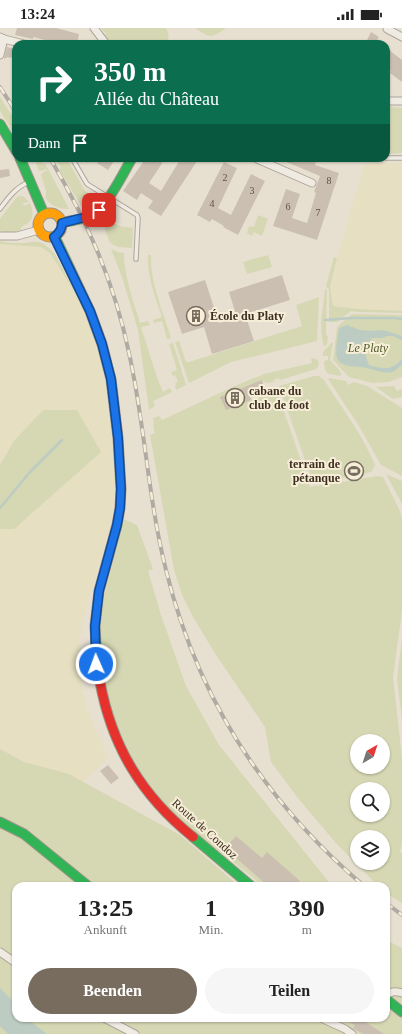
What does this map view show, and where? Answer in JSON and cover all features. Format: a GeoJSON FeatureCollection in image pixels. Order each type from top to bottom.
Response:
{"type":"FeatureCollection","features":[{"type":"Feature","properties":{"kind":"main road"},"geometry":{"type":"LineString","coordinates":[[0,124],[12,144]]}},
{"type":"Feature","properties":{"kind":"main road"},"geometry":{"type":"LineString","coordinates":[[22,162],[44,214]]}},
{"type":"Feature","properties":{"kind":"main road"},"geometry":{"type":"LineString","coordinates":[[62,223],[90,216],[99,210],[130,162]]}},
{"type":"Feature","properties":{"kind":"main road"},"geometry":{"type":"LineString","coordinates":[[49,213],[57,215],[62,223],[60,232],[54,237],[43,235],[38,230],[38,222],[40,217],[44,214],[49,213]]}},
{"type":"Feature","properties":{"kind":"main road","name":"Route de Condoz"},"geometry":{"type":"LineString","coordinates":[[54,237],[90,311],[102,344],[111,379],[118,438],[121,489],[120,508],[117,525],[99,591],[95,626],[96,664],[103,698],[111,724],[129,765],[153,799],[179,826],[246,882]]}},
{"type":"Feature","properties":{"kind":"main road"},"geometry":{"type":"LineString","coordinates":[[0,822],[24,834],[83,882]]}},
{"type":"Feature","properties":{"kind":"main road"},"geometry":{"type":"LineString","coordinates":[[390,1002],[402,1012]]}},
{"type":"Feature","properties":{"kind":"street"},"geometry":{"type":"LineString","coordinates":[[94,28],[103,40]]}},
{"type":"Feature","properties":{"kind":"street"},"geometry":{"type":"LineString","coordinates":[[387,28],[402,37]]}},
{"type":"Feature","properties":{"kind":"street"},"geometry":{"type":"LineString","coordinates":[[1,57],[2,38],[12,41]]}},
{"type":"Feature","properties":{"kind":"street"},"geometry":{"type":"LineString","coordinates":[[390,100],[402,101]]}},
{"type":"Feature","properties":{"kind":"street"},"geometry":{"type":"LineString","coordinates":[[264,162],[312,182]]}},
{"type":"Feature","properties":{"kind":"street"},"geometry":{"type":"LineString","coordinates":[[0,236],[17,236],[38,230]]}},
{"type":"Feature","properties":{"kind":"street"},"geometry":{"type":"LineString","coordinates":[[0,952],[12,960]]}},
{"type":"Feature","properties":{"kind":"street"},"geometry":{"type":"LineString","coordinates":[[390,992],[402,993]]}},
{"type":"Feature","properties":{"kind":"street"},"geometry":{"type":"LineString","coordinates":[[112,1022],[135,1034]]}},
{"type":"Feature","properties":{"kind":"street"},"geometry":{"type":"LineString","coordinates":[[329,1022],[352,1034]]}},
{"type":"Feature","properties":{"kind":"lane"},"geometry":{"type":"LineString","coordinates":[[390,158],[402,158]]}},
{"type":"Feature","properties":{"kind":"lane"},"geometry":{"type":"LineString","coordinates":[[74,162],[87,184],[137,215],[136,259]]}},
{"type":"Feature","properties":{"kind":"lane"},"geometry":{"type":"LineString","coordinates":[[0,209],[13,192],[30,181]]}},
{"type":"Feature","properties":{"kind":"shaded area"},"geometry":{"type":"Polygon","coordinates":[[[369,163],[402,163],[402,311],[357,309],[333,306],[330,287],[337,258],[363,168],[369,163]]]}},
{"type":"Feature","properties":{"kind":"shaded area"},"geometry":{"type":"Polygon","coordinates":[[[0,244],[41,247],[50,253],[78,297],[94,331],[103,369],[111,428],[115,476],[114,506],[108,535],[81,630],[78,658],[86,706],[109,757],[83,782],[69,774],[24,762],[0,749],[0,529],[14,529],[14,441],[0,465],[0,244]]]}},
{"type":"Feature","properties":{"kind":"shaded area"},"geometry":{"type":"Polygon","coordinates":[[[347,325],[360,330],[387,331],[402,336],[402,340],[393,336],[372,338],[367,348],[366,358],[369,365],[383,368],[394,366],[402,359],[402,364],[393,371],[380,372],[367,368],[347,366],[340,363],[336,353],[339,328],[347,325]]]}},
{"type":"Feature","properties":{"kind":"shaded area"},"geometry":{"type":"Polygon","coordinates":[[[0,988],[12,1000],[12,1022],[31,1022],[47,1034],[8,1034],[0,1026],[0,988]]]}},
{"type":"Feature","properties":{"kind":"green space"},"geometry":{"type":"Polygon","coordinates":[[[101,28],[166,28],[169,38],[168,40],[108,40],[104,35],[106,34],[101,28]]]}},
{"type":"Feature","properties":{"kind":"green space"},"geometry":{"type":"Polygon","coordinates":[[[195,28],[226,28],[217,34],[210,36],[195,28]]]}},
{"type":"Feature","properties":{"kind":"green space"},"geometry":{"type":"Polygon","coordinates":[[[0,97],[12,116],[12,130],[0,111],[0,97]]]}},
{"type":"Feature","properties":{"kind":"green space"},"geometry":{"type":"Polygon","coordinates":[[[390,106],[402,108],[402,153],[390,154],[390,106]]]}},
{"type":"Feature","properties":{"kind":"green space"},"geometry":{"type":"Polygon","coordinates":[[[36,162],[42,162],[43,164],[45,163],[69,209],[49,203],[45,197],[46,191],[41,175],[47,170],[39,171],[36,162]]]}},
{"type":"Feature","properties":{"kind":"green space"},"geometry":{"type":"Polygon","coordinates":[[[57,162],[69,162],[85,191],[96,199],[90,206],[83,209],[59,169],[61,168],[57,162]]]}},
{"type":"Feature","properties":{"kind":"green space"},"geometry":{"type":"Polygon","coordinates":[[[19,196],[23,196],[29,202],[23,203],[24,206],[30,203],[33,215],[32,218],[28,223],[21,227],[21,230],[8,233],[0,231],[0,219],[19,196]]]}},
{"type":"Feature","properties":{"kind":"green space"},"geometry":{"type":"Polygon","coordinates":[[[108,212],[117,225],[133,228],[132,248],[118,247],[110,242],[105,231],[105,227],[99,219],[108,212]]]}},
{"type":"Feature","properties":{"kind":"green space"},"geometry":{"type":"Polygon","coordinates":[[[258,215],[268,219],[262,236],[254,232],[252,236],[247,233],[249,226],[254,227],[258,215]]]}},
{"type":"Feature","properties":{"kind":"green space"},"geometry":{"type":"Polygon","coordinates":[[[0,241],[15,243],[38,242],[50,248],[55,254],[78,297],[50,253],[41,247],[0,244],[0,241]]]}},
{"type":"Feature","properties":{"kind":"green space"},"geometry":{"type":"Polygon","coordinates":[[[111,249],[124,253],[127,280],[140,323],[148,321],[150,325],[141,327],[157,377],[163,392],[170,388],[172,392],[153,401],[155,406],[149,410],[138,330],[122,277],[111,249]]]}},
{"type":"Feature","properties":{"kind":"green space"},"geometry":{"type":"Polygon","coordinates":[[[148,255],[151,255],[151,265],[155,286],[171,338],[167,339],[162,321],[154,323],[153,320],[162,317],[150,279],[148,255]]]}},
{"type":"Feature","properties":{"kind":"green space"},"geometry":{"type":"Polygon","coordinates":[[[268,255],[272,267],[247,274],[243,262],[268,255]]]}},
{"type":"Feature","properties":{"kind":"green space"},"geometry":{"type":"Polygon","coordinates":[[[334,257],[337,258],[330,287],[333,306],[357,309],[402,311],[402,313],[351,311],[337,322],[329,322],[329,290],[326,286],[334,257]]]}},
{"type":"Feature","properties":{"kind":"green space"},"geometry":{"type":"Polygon","coordinates":[[[325,289],[327,290],[326,334],[328,337],[327,344],[324,347],[321,323],[325,289]]]}},
{"type":"Feature","properties":{"kind":"green space"},"geometry":{"type":"Polygon","coordinates":[[[319,297],[317,341],[231,362],[189,383],[175,342],[179,341],[186,362],[189,362],[302,326],[296,305],[319,297]]]}},
{"type":"Feature","properties":{"kind":"green space","name":"Le Platy"},"geometry":{"type":"Polygon","coordinates":[[[352,314],[402,315],[402,377],[389,382],[372,383],[349,377],[333,360],[337,327],[352,314]]]}},
{"type":"Feature","properties":{"kind":"green space"},"geometry":{"type":"Polygon","coordinates":[[[173,343],[186,385],[176,390],[175,383],[178,382],[175,375],[173,376],[171,372],[177,370],[169,344],[173,343]]]}},
{"type":"Feature","properties":{"kind":"green space"},"geometry":{"type":"Polygon","coordinates":[[[331,343],[333,343],[330,360],[340,371],[340,376],[329,374],[325,369],[324,361],[328,360],[328,356],[323,356],[323,352],[331,343]]]}},
{"type":"Feature","properties":{"kind":"green space"},"geometry":{"type":"Polygon","coordinates":[[[314,358],[318,360],[319,365],[316,369],[280,380],[279,378],[273,380],[274,382],[266,383],[263,381],[247,388],[252,400],[277,391],[310,487],[377,476],[383,477],[402,518],[402,611],[393,677],[402,758],[402,844],[400,852],[402,853],[402,903],[390,896],[390,882],[374,882],[362,870],[390,870],[390,830],[350,830],[350,857],[298,798],[271,762],[265,727],[216,655],[193,617],[182,595],[174,570],[150,435],[155,433],[153,418],[159,416],[162,420],[264,374],[312,363],[311,359],[314,358]]]}},
{"type":"Feature","properties":{"kind":"green space"},"geometry":{"type":"Polygon","coordinates":[[[314,376],[319,376],[324,380],[358,432],[375,465],[372,471],[348,478],[313,483],[279,386],[314,376]]]}},
{"type":"Feature","properties":{"kind":"green space"},"geometry":{"type":"Polygon","coordinates":[[[330,378],[346,381],[348,385],[354,382],[367,386],[402,408],[402,476],[381,465],[359,426],[328,379],[330,378]]]}},
{"type":"Feature","properties":{"kind":"green space"},"geometry":{"type":"Polygon","coordinates":[[[394,386],[397,391],[402,389],[402,397],[393,399],[376,387],[394,386]]]}},
{"type":"Feature","properties":{"kind":"green space"},"geometry":{"type":"Polygon","coordinates":[[[43,410],[77,410],[101,452],[14,529],[0,529],[0,465],[14,441],[43,410]]]}},
{"type":"Feature","properties":{"kind":"green space"},"geometry":{"type":"Polygon","coordinates":[[[386,474],[402,481],[402,504],[386,474]]]}},
{"type":"Feature","properties":{"kind":"green space"},"geometry":{"type":"Polygon","coordinates":[[[123,519],[137,525],[153,569],[148,571],[161,615],[186,686],[219,745],[329,882],[258,882],[222,853],[204,841],[156,797],[135,764],[115,722],[107,695],[101,662],[100,627],[104,597],[123,519]]]}},
{"type":"Feature","properties":{"kind":"green space"},"geometry":{"type":"Polygon","coordinates":[[[402,638],[402,720],[397,679],[402,638]]]}},
{"type":"Feature","properties":{"kind":"green space"},"geometry":{"type":"Polygon","coordinates":[[[0,749],[24,762],[69,774],[180,835],[234,882],[12,882],[12,1022],[390,1022],[390,942],[402,948],[402,1034],[0,1034],[0,749]]]}},
{"type":"Feature","properties":{"kind":"building"},"geometry":{"type":"Polygon","coordinates":[[[17,28],[56,28],[79,34],[78,40],[45,40],[15,35],[17,28]]]}},
{"type":"Feature","properties":{"kind":"building"},"geometry":{"type":"Polygon","coordinates":[[[371,32],[379,37],[377,40],[367,40],[371,32]]]}},
{"type":"Feature","properties":{"kind":"building"},"geometry":{"type":"Polygon","coordinates":[[[7,47],[12,48],[12,57],[4,59],[7,47]]]}},
{"type":"Feature","properties":{"kind":"building"},"geometry":{"type":"Polygon","coordinates":[[[390,51],[402,60],[402,82],[390,73],[390,51]]]}},
{"type":"Feature","properties":{"kind":"building"},"geometry":{"type":"Polygon","coordinates":[[[98,162],[113,162],[108,170],[98,162]]]}},
{"type":"Feature","properties":{"kind":"building"},"geometry":{"type":"Polygon","coordinates":[[[143,162],[162,162],[149,183],[161,191],[179,162],[196,162],[161,216],[148,208],[153,201],[141,193],[137,200],[123,191],[143,162]]]}},
{"type":"Feature","properties":{"kind":"building"},"geometry":{"type":"Polygon","coordinates":[[[224,162],[237,168],[218,208],[231,215],[251,174],[265,181],[238,235],[212,219],[210,222],[197,215],[224,162]]]}},
{"type":"Feature","properties":{"kind":"building"},"geometry":{"type":"Polygon","coordinates":[[[287,162],[316,162],[315,165],[339,173],[317,240],[273,226],[286,189],[300,194],[292,218],[307,223],[316,193],[314,192],[320,176],[287,162]]]}},
{"type":"Feature","properties":{"kind":"building"},"geometry":{"type":"Polygon","coordinates":[[[9,169],[10,176],[0,178],[0,170],[9,169]]]}},
{"type":"Feature","properties":{"kind":"building","name":"École du Platy"},"geometry":{"type":"Polygon","coordinates":[[[282,275],[290,300],[245,314],[254,341],[212,354],[204,327],[182,334],[168,292],[205,280],[219,323],[237,318],[229,292],[282,275]]]}},
{"type":"Feature","properties":{"kind":"building","name":"cabane du club de foot"},"geometry":{"type":"Polygon","coordinates":[[[262,380],[264,386],[248,393],[251,400],[226,410],[220,397],[262,380]]]}},
{"type":"Feature","properties":{"kind":"building"},"geometry":{"type":"Polygon","coordinates":[[[108,765],[119,778],[111,784],[100,771],[108,765]]]}},
{"type":"Feature","properties":{"kind":"building"},"geometry":{"type":"Polygon","coordinates":[[[236,836],[262,858],[267,852],[300,881],[263,882],[225,848],[236,836]]]}},
{"type":"Feature","properties":{"kind":"building"},"geometry":{"type":"Polygon","coordinates":[[[349,1022],[365,1022],[384,1034],[363,1034],[353,1028],[355,1025],[349,1022]]]}},
{"type":"Feature","properties":{"kind":"waterway"},"geometry":{"type":"LineString","coordinates":[[325,320],[353,318],[402,319]]}},
{"type":"Feature","properties":{"kind":"waterway"},"geometry":{"type":"LineString","coordinates":[[0,508],[30,472],[62,440]]}},
{"type":"Feature","properties":{"kind":"railway"},"geometry":{"type":"LineString","coordinates":[[0,87],[12,106]]}},
{"type":"Feature","properties":{"kind":"railway"},"geometry":{"type":"LineString","coordinates":[[52,162],[87,228],[98,252],[116,301],[129,353],[139,407],[160,543],[179,617],[196,661],[216,704],[266,783],[328,854],[360,882]]}},
{"type":"Feature","properties":{"kind":"railway"},"geometry":{"type":"LineString","coordinates":[[390,906],[402,915]]}},
{"type":"Feature","properties":{"kind":"traffic: fast"},"geometry":{"type":"LineString","coordinates":[[0,124],[12,144]]}},
{"type":"Feature","properties":{"kind":"traffic: fast"},"geometry":{"type":"LineString","coordinates":[[22,162],[44,214]]}},
{"type":"Feature","properties":{"kind":"traffic: fast"},"geometry":{"type":"LineString","coordinates":[[62,223],[87,217],[96,212],[108,199],[130,162]]}},
{"type":"Feature","properties":{"kind":"traffic: fast"},"geometry":{"type":"LineString","coordinates":[[55,237],[90,311],[102,344],[111,379],[118,438],[121,489],[120,508],[117,525],[99,591],[95,626],[97,664],[100,682]]}},
{"type":"Feature","properties":{"kind":"traffic: fast"},"geometry":{"type":"LineString","coordinates":[[0,822],[24,834],[83,882]]}},
{"type":"Feature","properties":{"kind":"traffic: fast"},"geometry":{"type":"LineString","coordinates":[[193,837],[246,882]]}},
{"type":"Feature","properties":{"kind":"traffic: fast"},"geometry":{"type":"LineString","coordinates":[[390,1002],[402,1012]]}},
{"type":"Feature","properties":{"kind":"traffic: slow"},"geometry":{"type":"LineString","coordinates":[[50,213],[59,216],[62,225],[59,234],[50,237],[41,234],[38,225],[41,216],[50,213]]}},
{"type":"Feature","properties":{"kind":"traffic: jam"},"geometry":{"type":"LineString","coordinates":[[100,682],[105,706],[112,728],[121,749],[132,768],[144,787],[159,805],[193,837]]}},
{"type":"Feature","properties":{"kind":"place","name":"École du Platy"},"geometry":{"type":"Point","coordinates":[196,316]}},
{"type":"Feature","properties":{"kind":"place","name":"cabane du club de foot"},"geometry":{"type":"Point","coordinates":[235,398]}},
{"type":"Feature","properties":{"kind":"place","name":"terrain de pétanque"},"geometry":{"type":"Point","coordinates":[354,471]}},
{"type":"Feature","properties":{"kind":"route"},"geometry":{"type":"LineString","coordinates":[[96,664],[95,626],[99,591],[117,525],[120,508],[121,489],[118,438],[111,379],[102,344],[90,311],[54,237],[59,234],[62,228],[62,223],[90,216],[99,210]]}}]}
